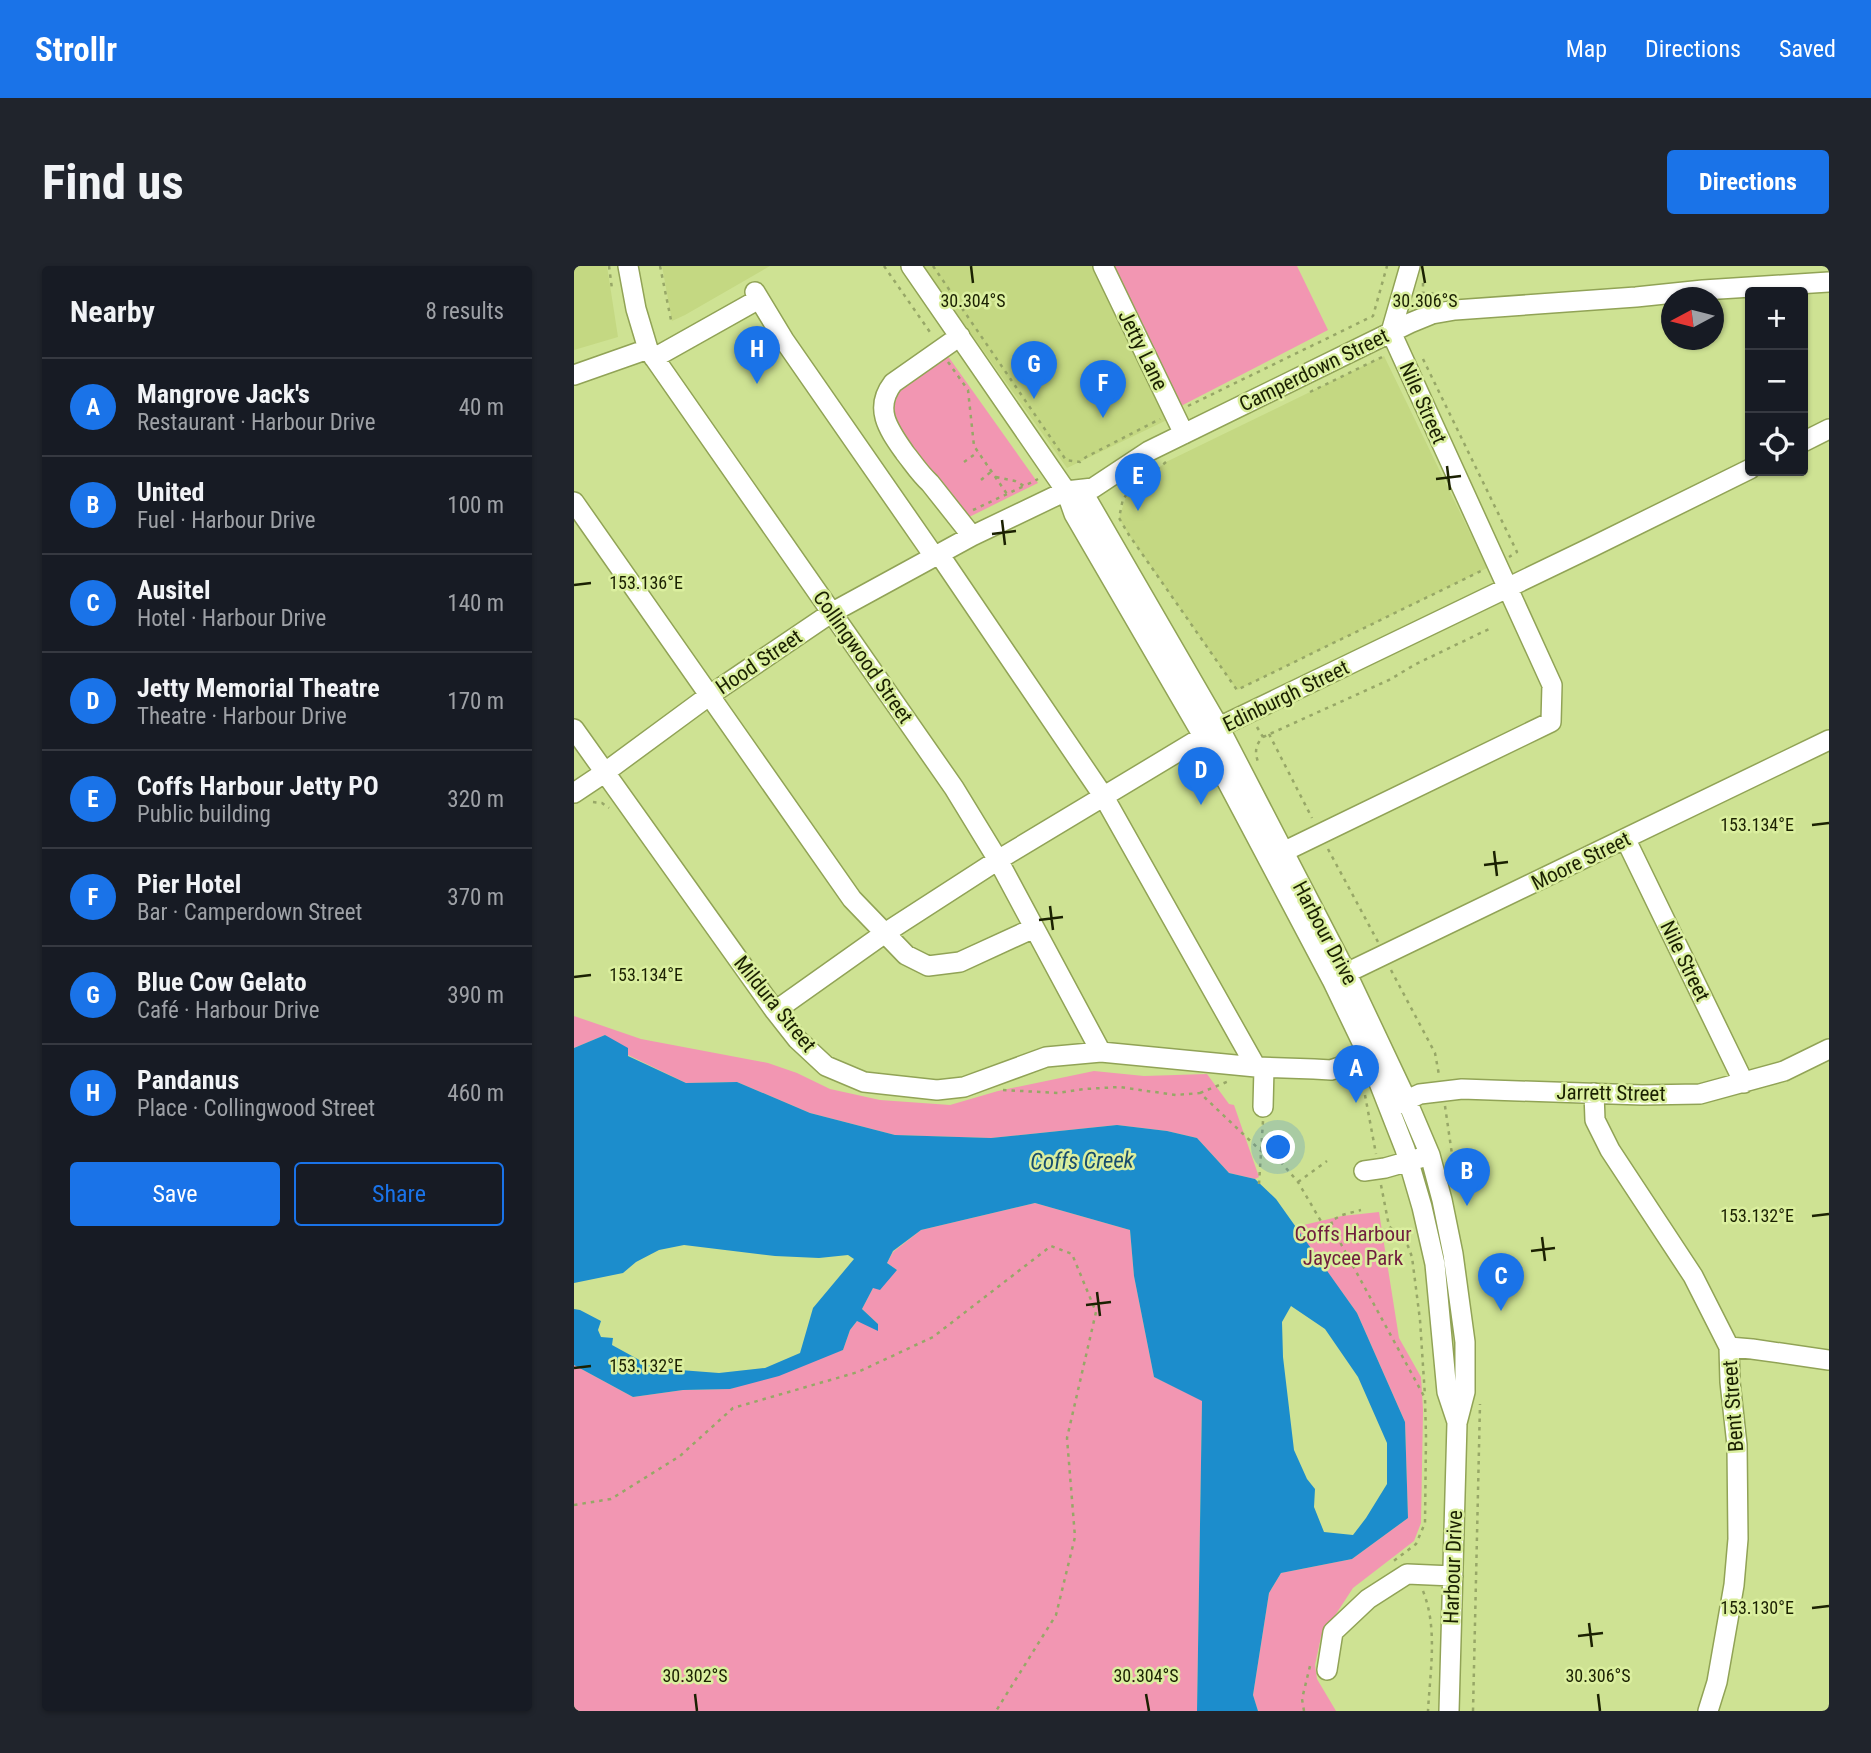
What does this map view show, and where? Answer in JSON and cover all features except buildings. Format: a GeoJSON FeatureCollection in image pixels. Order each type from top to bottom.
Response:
{"type":"FeatureCollection","features":[{"type":"Feature","properties":{"kind":"street","name":"Collingwood Street"},"geometry":{"type":"LineString","coordinates":[[628,266],[636,309],[651,354],[954,788],[998,860],[1101,1052]]}},
{"type":"Feature","properties":{"kind":"street","name":"Harbour Drive"},"geometry":{"type":"LineString","coordinates":[[911,266],[1066,491],[1088,501],[1407,1101],[1430,1155],[1453,1254],[1465,1342],[1465,1392],[1457,1423],[1449,1711]]}},
{"type":"Feature","properties":{"kind":"street","name":"Jetty Lane"},"geometry":{"type":"LineString","coordinates":[[1102,266],[1184,434]]}},
{"type":"Feature","properties":{"kind":"street"},"geometry":{"type":"LineString","coordinates":[[1391,332],[1416,270]]}},
{"type":"Feature","properties":{"kind":"street","name":"Camperdown Street"},"geometry":{"type":"LineString","coordinates":[[1066,491],[1093,488],[1149,451],[1432,314],[1703,290],[1829,282]]}},
{"type":"Feature","properties":{"kind":"street"},"geometry":{"type":"LineString","coordinates":[[574,375],[651,354],[757,295],[784,340],[1104,797],[1260,1067],[1263,1107]]}},
{"type":"Feature","properties":{"kind":"street","name":"Nile Street"},"geometry":{"type":"LineString","coordinates":[[1283,852],[1551,722],[1552,685],[1391,332]]}},
{"type":"Feature","properties":{"kind":"street"},"geometry":{"type":"LineString","coordinates":[[960,336],[893,383],[886,394],[883,412],[893,437],[972,536]]}},
{"type":"Feature","properties":{"kind":"street"},"geometry":{"type":"LineString","coordinates":[[1808,440],[1829,429]]}},
{"type":"Feature","properties":{"kind":"street","name":"Edinburgh Street"},"geometry":{"type":"LineString","coordinates":[[775,1011],[885,933],[998,860],[1211,732],[1745,471]]}},
{"type":"Feature","properties":{"kind":"street","name":"Hood Street"},"geometry":{"type":"LineString","coordinates":[[580,797],[604,773],[710,695],[831,613],[972,536],[1066,491]]}},
{"type":"Feature","properties":{"kind":"street"},"geometry":{"type":"LineString","coordinates":[[574,502],[852,899],[906,955],[928,966],[960,962],[1034,928]]}},
{"type":"Feature","properties":{"kind":"street","name":"Mildura Street"},"geometry":{"type":"LineString","coordinates":[[574,729],[797,1039],[826,1066],[864,1082],[937,1090],[964,1087],[1046,1057],[1101,1052],[1260,1067],[1331,1070],[1368,1057]]}},
{"type":"Feature","properties":{"kind":"street","name":"Harbour Drive"},"geometry":{"type":"LineString","coordinates":[[1211,732],[1283,852],[1340,977],[1409,1161],[1435,1264],[1447,1392],[1457,1423]]}},
{"type":"Feature","properties":{"kind":"street","name":"Moore Street"},"geometry":{"type":"LineString","coordinates":[[1340,977],[1829,740]]}},
{"type":"Feature","properties":{"kind":"street","name":"Nile Street"},"geometry":{"type":"LineString","coordinates":[[1626,840],[1744,1083]]}},
{"type":"Feature","properties":{"kind":"street","name":"Jarrett Street"},"geometry":{"type":"LineString","coordinates":[[1389,1109],[1420,1094],[1462,1089],[1642,1095],[1700,1094],[1784,1071],[1829,1049]]}},
{"type":"Feature","properties":{"kind":"street","name":"Bent Street"},"geometry":{"type":"LineString","coordinates":[[1594,1093],[1595,1120],[1610,1150],[1693,1276],[1729,1347],[1737,1445],[1738,1539],[1734,1585],[1717,1682],[1708,1711]]}},
{"type":"Feature","properties":{"kind":"street"},"geometry":{"type":"LineString","coordinates":[[1371,1170],[1430,1155]]}},
{"type":"Feature","properties":{"kind":"street"},"geometry":{"type":"LineString","coordinates":[[1729,1347],[1829,1360]]}},
{"type":"Feature","properties":{"kind":"street"},"geometry":{"type":"LineString","coordinates":[[1319,1664],[1333,1632],[1368,1599],[1407,1574],[1453,1576]]}},
{"type":"Feature","properties":{"kind":"path"},"geometry":{"type":"LineString","coordinates":[[608,266],[612,289]]}},
{"type":"Feature","properties":{"kind":"path"},"geometry":{"type":"LineString","coordinates":[[660,266],[671,320]]}},
{"type":"Feature","properties":{"kind":"path"},"geometry":{"type":"LineString","coordinates":[[884,266],[968,390],[974,446],[1007,494],[1041,477]]}},
{"type":"Feature","properties":{"kind":"path"},"geometry":{"type":"LineString","coordinates":[[933,266],[1066,460],[1080,462],[1373,316],[1387,266]]}},
{"type":"Feature","properties":{"kind":"path"},"geometry":{"type":"LineString","coordinates":[[1416,270],[1423,293],[1450,293]]}},
{"type":"Feature","properties":{"kind":"path"},"geometry":{"type":"LineString","coordinates":[[1175,457],[1127,494],[1123,499],[1119,518],[1237,690],[1517,552],[1419,352]]}},
{"type":"Feature","properties":{"kind":"path"},"geometry":{"type":"LineString","coordinates":[[1308,393],[1384,356]]}},
{"type":"Feature","properties":{"kind":"path"},"geometry":{"type":"LineString","coordinates":[[964,462],[978,452]]}},
{"type":"Feature","properties":{"kind":"path"},"geometry":{"type":"LineString","coordinates":[[981,480],[992,471]]}},
{"type":"Feature","properties":{"kind":"path"},"geometry":{"type":"LineString","coordinates":[[996,477],[1024,486]]}},
{"type":"Feature","properties":{"kind":"path"},"geometry":{"type":"LineString","coordinates":[[1264,775],[1255,752],[1257,743],[1263,737],[1389,680],[1489,629]]}},
{"type":"Feature","properties":{"kind":"path"},"geometry":{"type":"LineString","coordinates":[[1249,713],[1263,737]]}},
{"type":"Feature","properties":{"kind":"path"},"geometry":{"type":"LineString","coordinates":[[580,797],[602,803],[616,813]]}},
{"type":"Feature","properties":{"kind":"path"},"geometry":{"type":"LineString","coordinates":[[995,1090],[1058,1093],[1119,1087],[1176,1095],[1200,1093],[1230,1080]]}},
{"type":"Feature","properties":{"kind":"path"},"geometry":{"type":"LineString","coordinates":[[1364,1085],[1371,1170],[1389,1226],[1408,1246],[1412,1257],[1420,1320],[1425,1398],[1425,1523],[1416,1544],[1389,1565]]}},
{"type":"Feature","properties":{"kind":"path"},"geometry":{"type":"LineString","coordinates":[[1200,1093],[1261,1151],[1273,1153],[1298,1182],[1322,1223],[1335,1233]]}},
{"type":"Feature","properties":{"kind":"path"},"geometry":{"type":"LineString","coordinates":[[1259,1184],[1263,1107]]}},
{"type":"Feature","properties":{"kind":"path"},"geometry":{"type":"LineString","coordinates":[[1298,1182],[1327,1161]]}},
{"type":"Feature","properties":{"kind":"path"},"geometry":{"type":"LineString","coordinates":[[1361,1210],[1331,1221],[1335,1233],[1425,1398]]}},
{"type":"Feature","properties":{"kind":"path"},"geometry":{"type":"LineString","coordinates":[[574,1505],[611,1499],[680,1456],[733,1408],[858,1372],[933,1338],[1051,1246],[1072,1254],[1096,1312],[1066,1438],[1075,1536],[1056,1615],[996,1711]]}},
{"type":"Feature","properties":{"kind":"path"},"geometry":{"type":"LineString","coordinates":[[1423,1591],[1431,1621],[1428,1711]]}},
{"type":"Feature","properties":{"kind":"path"},"geometry":{"type":"LineString","coordinates":[[1304,1711],[1302,1699],[1319,1664]]}},
{"type":"Feature","properties":{"kind":"shaded area"},"geometry":{"type":"Polygon","coordinates":[[[574,266],[607,266],[618,337],[574,350],[574,266]]]}},
{"type":"Feature","properties":{"kind":"shaded area"},"geometry":{"type":"Polygon","coordinates":[[[662,266],[770,266],[672,321],[662,266]]]}},
{"type":"Feature","properties":{"kind":"shaded area"},"geometry":{"type":"Polygon","coordinates":[[[923,266],[1093,266],[1169,419],[1067,468],[923,266]]]}},
{"type":"Feature","properties":{"kind":"shaded area"},"geometry":{"type":"Polygon","coordinates":[[[1384,356],[1487,568],[1237,690],[1119,518],[1127,494],[1166,462],[1384,356]]]}},
{"type":"Feature","properties":{"kind":"green space"},"geometry":{"type":"Polygon","coordinates":[[[1110,266],[1297,266],[1328,330],[1179,407],[1110,266]]]}},
{"type":"Feature","properties":{"kind":"green space"},"geometry":{"type":"Polygon","coordinates":[[[945,352],[1038,483],[963,520],[894,430],[891,393],[945,352]]]}},
{"type":"Feature","properties":{"kind":"green space"},"geometry":{"type":"Polygon","coordinates":[[[574,1016],[641,1039],[768,1063],[830,1089],[880,1100],[950,1105],[998,1091],[1094,1071],[1144,1076],[1207,1074],[1229,1104],[1234,1105],[1259,1177],[1255,1179],[1229,1173],[1197,1138],[1117,1125],[991,1138],[895,1135],[810,1113],[737,1082],[686,1083],[628,1055],[605,1035],[574,1048],[574,1016]]]}},
{"type":"Feature","properties":{"kind":"green space"},"geometry":{"type":"Polygon","coordinates":[[[1035,1203],[1130,1230],[1134,1276],[1154,1377],[1202,1400],[1197,1711],[574,1711],[574,1365],[633,1397],[683,1390],[730,1389],[843,1350],[850,1330],[857,1321],[878,1324],[862,1309],[873,1288],[897,1270],[887,1263],[893,1252],[921,1230],[1035,1203]]]}},
{"type":"Feature","properties":{"kind":"green space","name":"Coffs Harbour Jaycee Park"},"geometry":{"type":"Polygon","coordinates":[[[1379,1212],[1399,1338],[1421,1377],[1421,1523],[1414,1541],[1353,1588],[1321,1637],[1315,1665],[1317,1679],[1336,1711],[1258,1711],[1253,1695],[1269,1593],[1281,1573],[1352,1559],[1408,1518],[1405,1422],[1357,1313],[1295,1227],[1342,1216],[1379,1212]]]}},
{"type":"Feature","properties":{"kind":"water","name":"Coffs Creek"},"geometry":{"type":"Polygon","coordinates":[[[605,1035],[628,1048],[628,1056],[686,1083],[737,1082],[810,1113],[895,1135],[991,1138],[1117,1125],[1197,1138],[1229,1173],[1255,1179],[1276,1199],[1357,1313],[1405,1422],[1408,1518],[1352,1559],[1281,1573],[1269,1593],[1253,1695],[1258,1711],[1197,1711],[1202,1401],[1154,1377],[1134,1276],[1130,1230],[1035,1203],[921,1230],[893,1251],[887,1263],[897,1270],[880,1290],[873,1288],[862,1309],[878,1324],[878,1331],[857,1321],[850,1330],[843,1350],[779,1376],[730,1389],[683,1390],[633,1397],[574,1365],[574,1309],[601,1321],[598,1330],[601,1337],[613,1338],[612,1345],[654,1368],[719,1373],[765,1368],[800,1353],[813,1308],[854,1259],[848,1255],[819,1258],[775,1256],[684,1245],[659,1250],[636,1262],[623,1273],[574,1283],[574,1048],[605,1035]],[[1291,1306],[1282,1322],[1283,1357],[1294,1450],[1307,1479],[1315,1489],[1314,1507],[1324,1532],[1353,1535],[1387,1484],[1387,1443],[1358,1377],[1325,1329],[1291,1306]]]}},
{"type":"Feature","properties":{"kind":"place","name":"Pandanus"},"geometry":{"type":"Point","coordinates":[757,384]}},
{"type":"Feature","properties":{"kind":"place","name":"Blue Cow Gelato"},"geometry":{"type":"Point","coordinates":[1034,399]}},
{"type":"Feature","properties":{"kind":"place","name":"Pier Hotel"},"geometry":{"type":"Point","coordinates":[1103,418]}},
{"type":"Feature","properties":{"kind":"place","name":"Coffs Harbour Jetty PO"},"geometry":{"type":"Point","coordinates":[1138,511]}},
{"type":"Feature","properties":{"kind":"place","name":"Jetty Memorial Theatre"},"geometry":{"type":"Point","coordinates":[1201,805]}},
{"type":"Feature","properties":{"kind":"place","name":"Mangrove Jack's"},"geometry":{"type":"Point","coordinates":[1356,1103]}},
{"type":"Feature","properties":{"kind":"place","name":"United"},"geometry":{"type":"Point","coordinates":[1467,1206]}},
{"type":"Feature","properties":{"kind":"place","name":"Ausitel"},"geometry":{"type":"Point","coordinates":[1501,1311]}}]}
